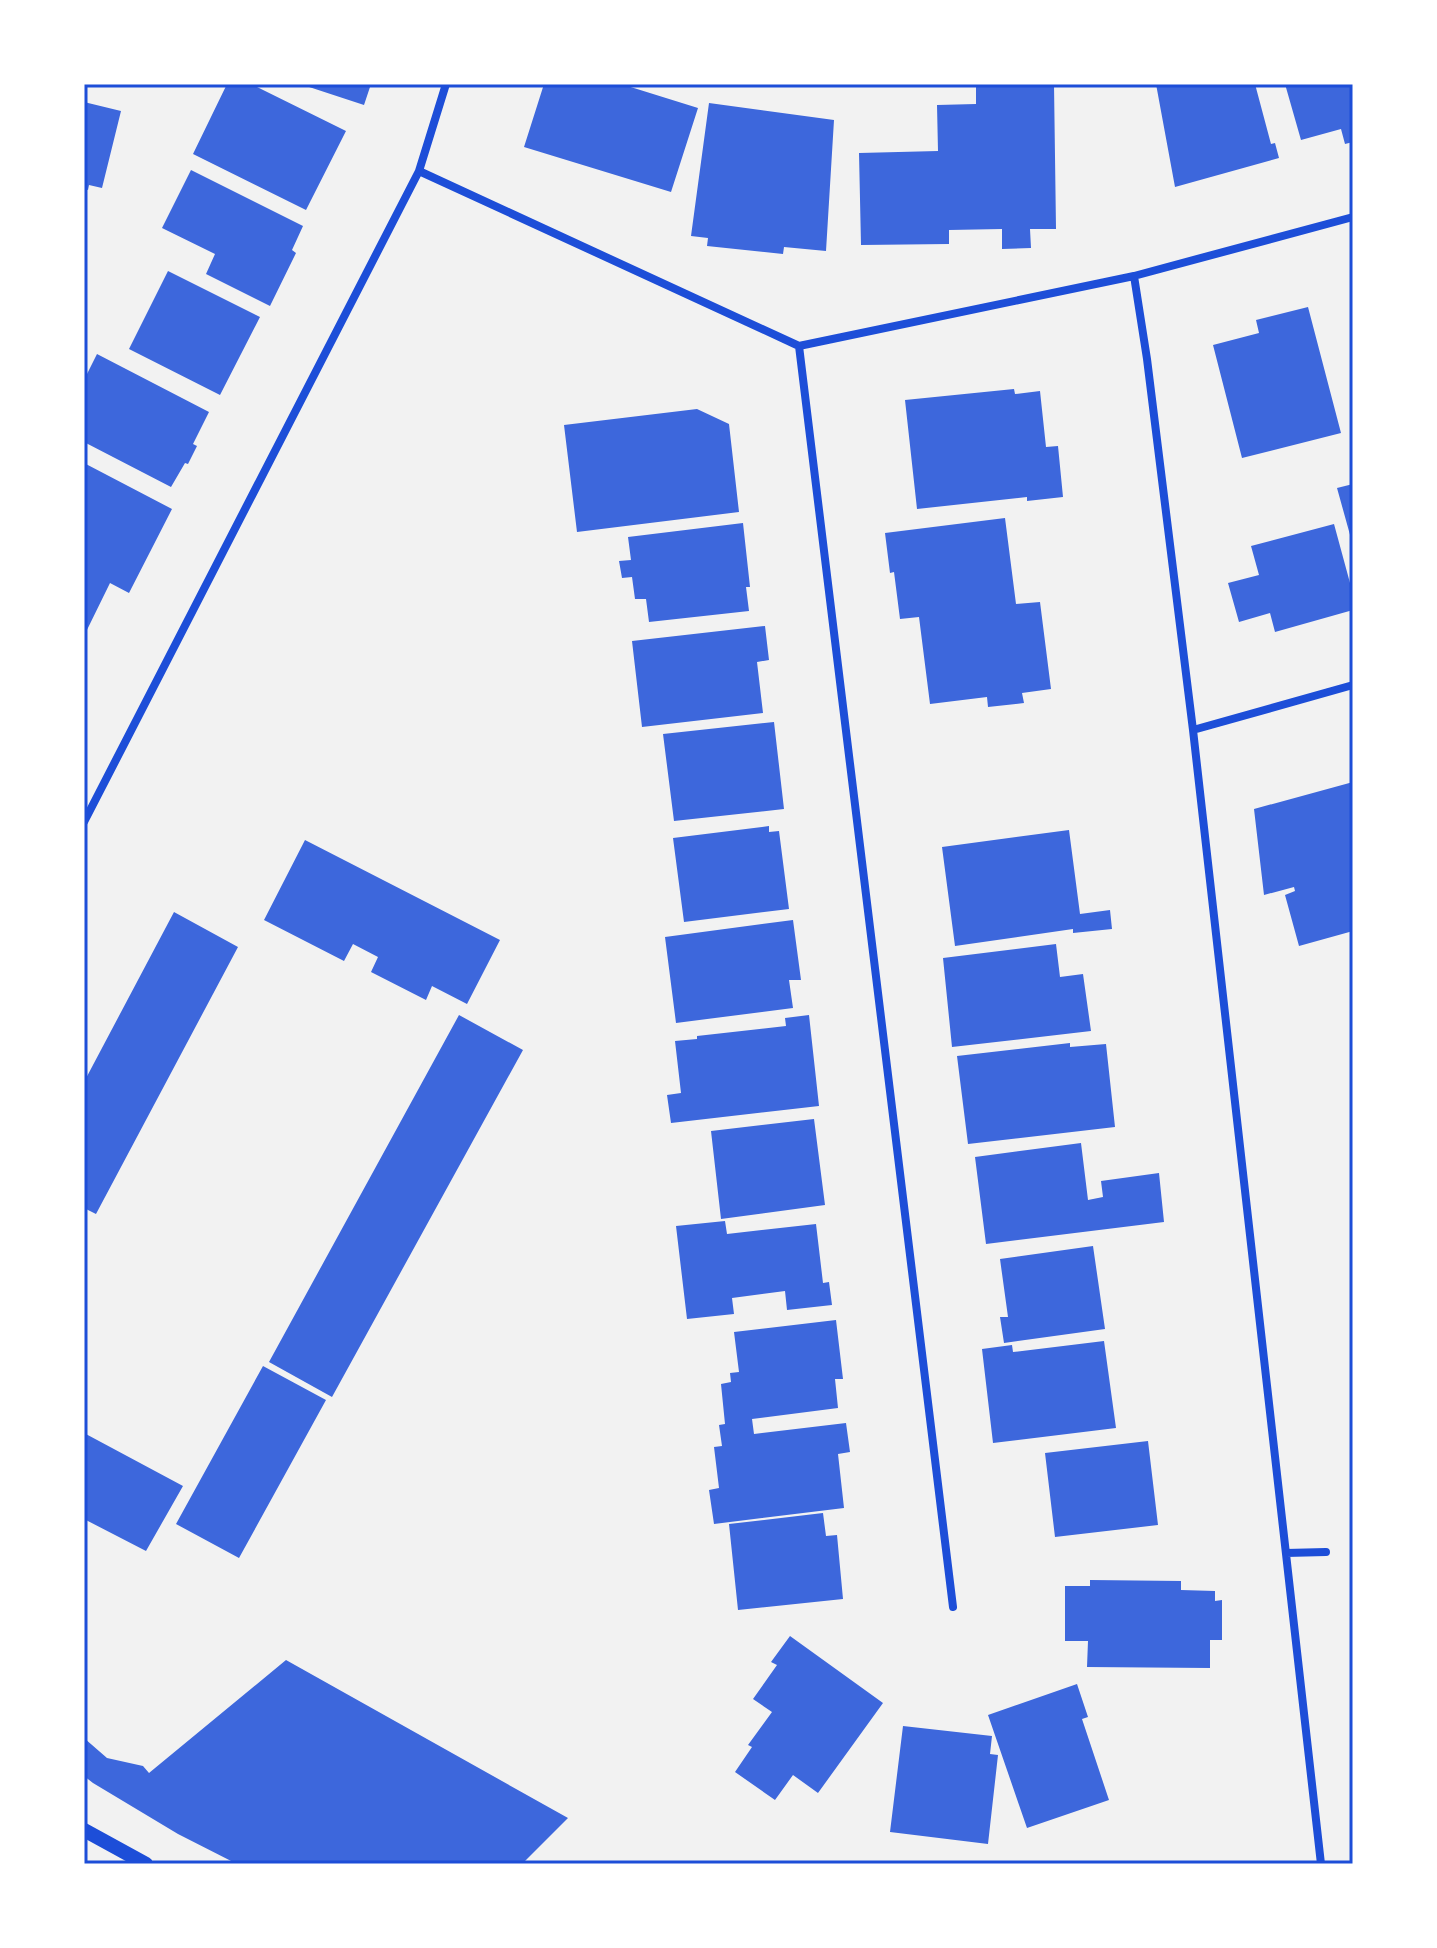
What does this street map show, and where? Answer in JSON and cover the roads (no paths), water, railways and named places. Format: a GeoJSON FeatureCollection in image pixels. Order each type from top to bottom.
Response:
{"type":"FeatureCollection","features":[{"type":"Feature","properties":{"kind":"street"},"geometry":{"type":"LineString","coordinates":[[84,822],[419,171],[446,84]]}},
{"type":"Feature","properties":{"kind":"street"},"geometry":{"type":"LineString","coordinates":[[419,171],[799,346],[1134,276],[1353,217]]}},
{"type":"Feature","properties":{"kind":"street"},"geometry":{"type":"LineString","coordinates":[[1134,276],[1193,730],[1321,1864]]}},
{"type":"Feature","properties":{"kind":"street"},"geometry":{"type":"LineString","coordinates":[[799,346],[953,1607]]}},
{"type":"Feature","properties":{"kind":"street"},"geometry":{"type":"LineString","coordinates":[[1193,730],[1353,685]]}},
{"type":"Feature","properties":{"kind":"street"},"geometry":{"type":"LineString","coordinates":[[1286,1553],[1326,1552]]}},
{"type":"Feature","properties":{"kind":"street"},"geometry":{"type":"LineString","coordinates":[[84,1830],[146,1864]]}}]}
